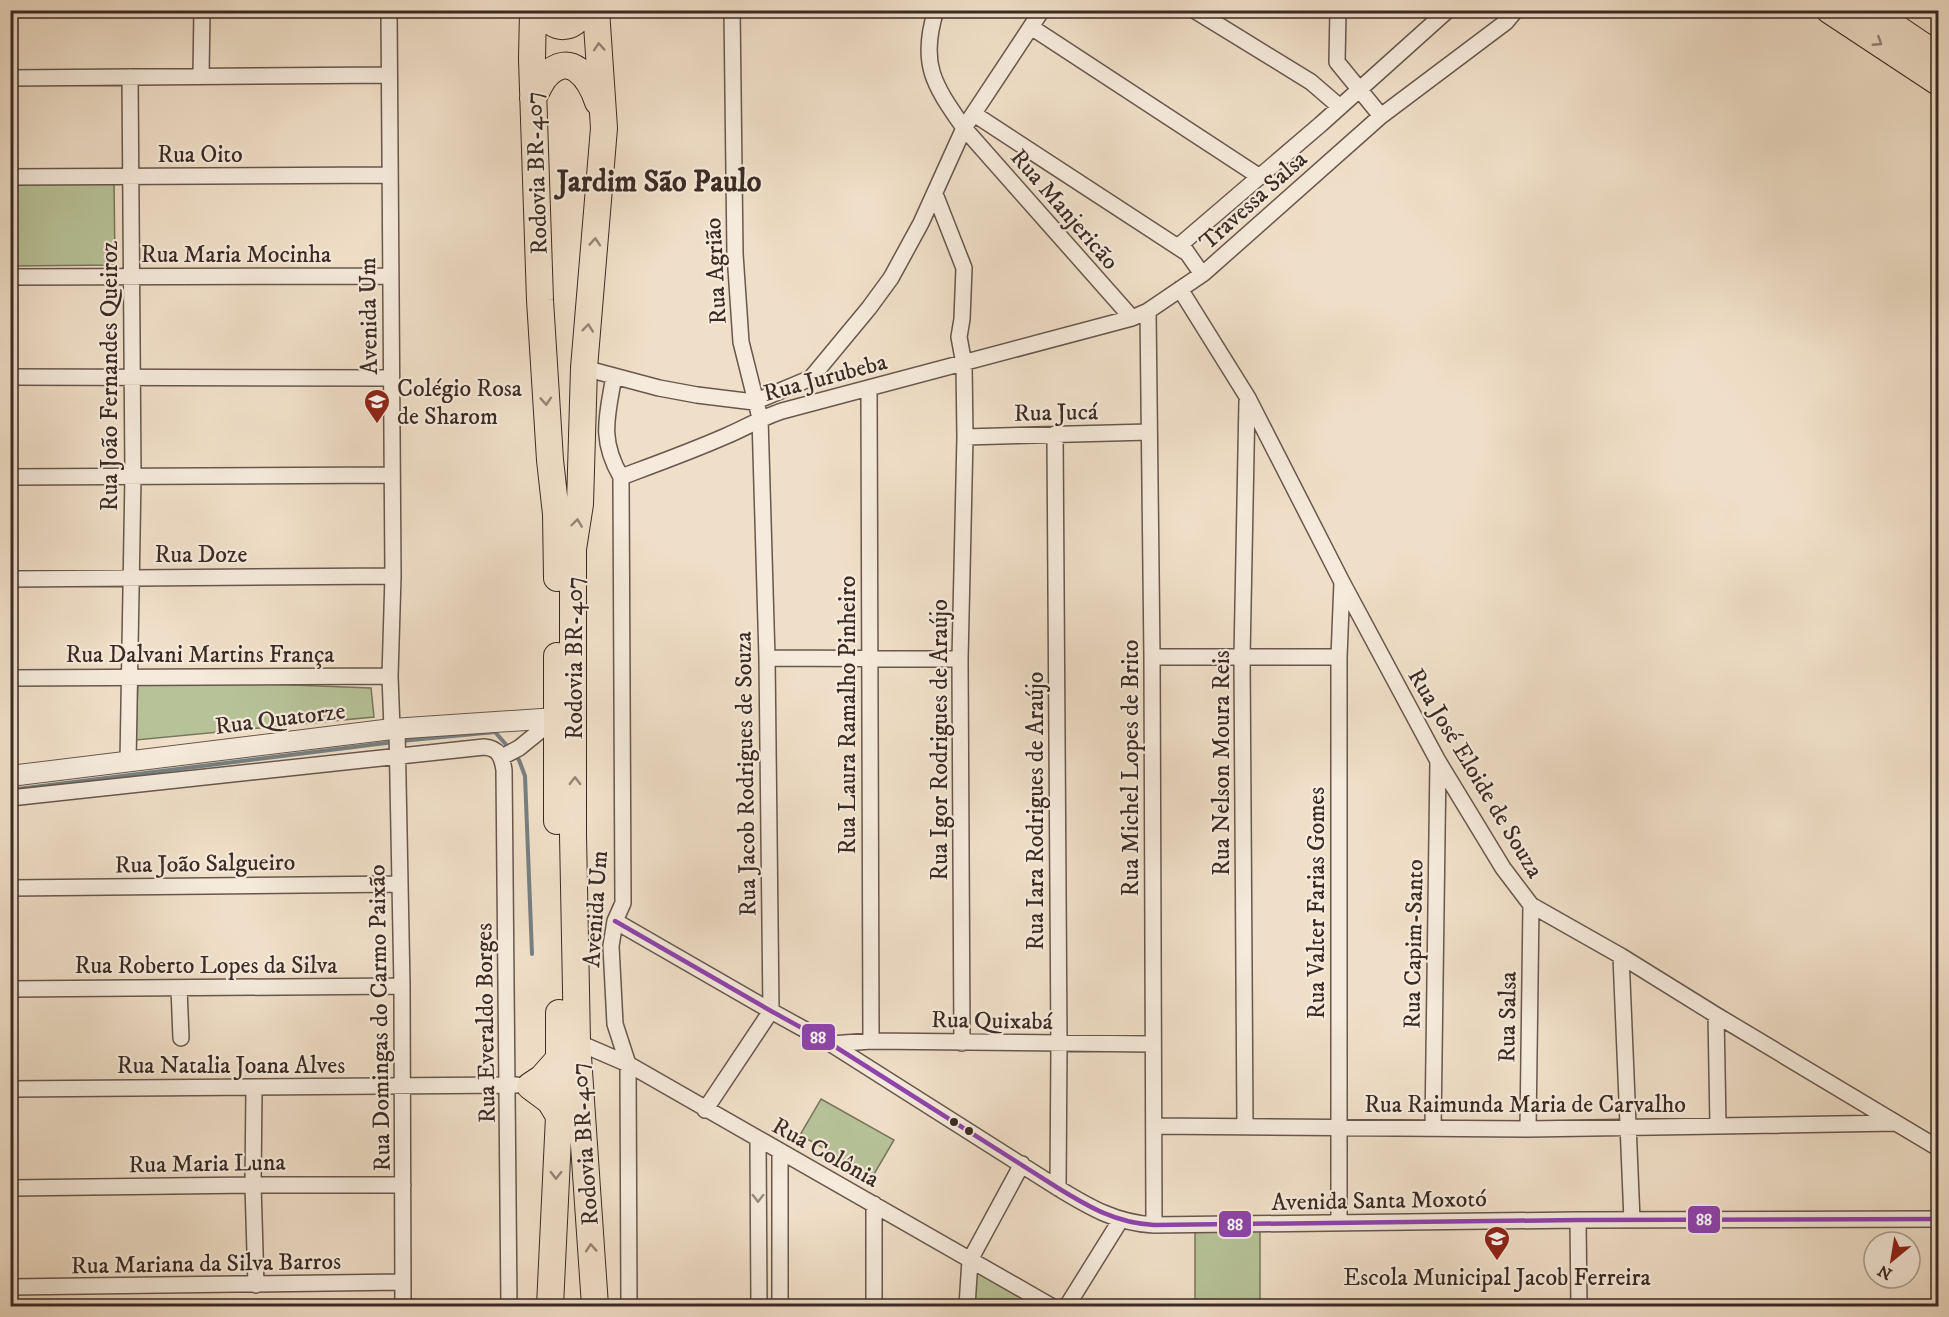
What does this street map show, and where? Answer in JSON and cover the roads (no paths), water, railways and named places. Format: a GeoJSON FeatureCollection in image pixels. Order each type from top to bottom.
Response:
{"type":"FeatureCollection","features":[{"type":"Feature","properties":{"kind":"main road","name":"Rodovia BR-407"},"geometry":{"type":"LineString","coordinates":[[533,10],[533,98],[541,321],[556,514],[560,1116],[550,1306]]}},
{"type":"Feature","properties":{"kind":"main road"},"geometry":{"type":"LineString","coordinates":[[542,10],[550,22],[562,26],[575,23],[585,10]]}},
{"type":"Feature","properties":{"kind":"main road","name":"Rodovia BR-407"},"geometry":{"type":"LineString","coordinates":[[595,1306],[577,1042],[573,835],[573,549],[580,504],[584,368],[604,128],[596,10]]}},
{"type":"Feature","properties":{"kind":"main road"},"geometry":{"type":"LineString","coordinates":[[1829,10],[1938,82]]}},
{"type":"Feature","properties":{"kind":"main road"},"geometry":{"type":"LineString","coordinates":[[1870,10],[1938,56]]}},
{"type":"Feature","properties":{"kind":"main road"},"geometry":{"type":"LineString","coordinates":[[533,98],[543,80],[556,68],[564,66],[574,68],[588,78],[593,86],[604,128]]}},
{"type":"Feature","properties":{"kind":"main road"},"geometry":{"type":"LineString","coordinates":[[519,1086],[559,1072]]}},
{"type":"Feature","properties":{"kind":"main road"},"geometry":{"type":"LineString","coordinates":[[519,1086],[550,1101],[560,1116]]}},
{"type":"Feature","properties":{"kind":"street"},"geometry":{"type":"LineString","coordinates":[[201,75],[202,10]]}},
{"type":"Feature","properties":{"kind":"street","name":"Avenida Um"},"geometry":{"type":"LineString","coordinates":[[389,10],[389,276],[393,576],[390,676],[395,729]]}},
{"type":"Feature","properties":{"kind":"street","name":"Rua Agrião"},"geometry":{"type":"LineString","coordinates":[[732,10],[735,254],[741,342],[754,402],[760,418]]}},
{"type":"Feature","properties":{"kind":"street","name":"Rua Manjericão"},"geometry":{"type":"LineString","coordinates":[[936,10],[929,32],[927,51],[942,96],[964,128],[1132,318]]}},
{"type":"Feature","properties":{"kind":"street"},"geometry":{"type":"LineString","coordinates":[[584,368],[659,388],[754,402],[811,378],[836,350],[891,278],[921,223],[964,128],[1042,10]]}},
{"type":"Feature","properties":{"kind":"street"},"geometry":{"type":"LineString","coordinates":[[1194,10],[1311,82],[1340,107]]}},
{"type":"Feature","properties":{"kind":"street"},"geometry":{"type":"LineString","coordinates":[[1338,10],[1337,62],[1381,116]]}},
{"type":"Feature","properties":{"kind":"street","name":"Travessa Salsa"},"geometry":{"type":"LineString","coordinates":[[1184,249],[1260,177],[1448,10]]}},
{"type":"Feature","properties":{"kind":"street","name":"Travessa Salsa"},"geometry":{"type":"LineString","coordinates":[[1148,311],[1202,274],[1381,116],[1506,22],[1515,10]]}},
{"type":"Feature","properties":{"kind":"street"},"geometry":{"type":"LineString","coordinates":[[1031,27],[1260,177]]}},
{"type":"Feature","properties":{"kind":"street"},"geometry":{"type":"LineString","coordinates":[[10,78],[389,75]]}},
{"type":"Feature","properties":{"kind":"street","name":"Rua João Fernandes Queiroz"},"geometry":{"type":"LineString","coordinates":[[128,762],[133,577],[130,77]]}},
{"type":"Feature","properties":{"kind":"street"},"geometry":{"type":"LineString","coordinates":[[974,114],[1184,249],[1202,274]]}},
{"type":"Feature","properties":{"kind":"street","name":"Rua Oito"},"geometry":{"type":"LineString","coordinates":[[10,177],[390,175]]}},
{"type":"Feature","properties":{"kind":"street","name":"Rua Igor Rodrigues de Araújo"},"geometry":{"type":"LineString","coordinates":[[934,194],[964,268],[962,319],[958,337],[964,364],[960,658],[962,1042]]}},
{"type":"Feature","properties":{"kind":"street","name":"Rua Maria Mocinha"},"geometry":{"type":"LineString","coordinates":[[10,277],[389,276]]}},
{"type":"Feature","properties":{"kind":"street","name":"Rua José Eloide de Souza"},"geometry":{"type":"LineString","coordinates":[[1180,290],[1248,398],[1342,582],[1438,761],[1503,868],[1531,905],[1621,956],[1938,1148]]}},
{"type":"Feature","properties":{"kind":"street","name":"Rua Jurubeba"},"geometry":{"type":"LineString","coordinates":[[621,477],[730,435],[760,418],[1132,318],[1148,311]]}},
{"type":"Feature","properties":{"kind":"street","name":"Rua Michel Lopes de Brito"},"geometry":{"type":"LineString","coordinates":[[1148,311],[1154,1225]]}},
{"type":"Feature","properties":{"kind":"street"},"geometry":{"type":"LineString","coordinates":[[614,376],[605,430],[610,459],[621,477]]}},
{"type":"Feature","properties":{"kind":"street"},"geometry":{"type":"LineString","coordinates":[[10,377],[391,378]]}},
{"type":"Feature","properties":{"kind":"street","name":"Rua Laura Ramalho Pinheiro"},"geometry":{"type":"LineString","coordinates":[[869,388],[868,658],[871,1041]]}},
{"type":"Feature","properties":{"kind":"street","name":"Rua Nelson Moura Reis"},"geometry":{"type":"LineString","coordinates":[[1245,1127],[1242,657],[1248,398]]}},
{"type":"Feature","properties":{"kind":"street","name":"Rua Jacob Rodrigues de Souza"},"geometry":{"type":"LineString","coordinates":[[760,418],[767,658],[771,1011]]}},
{"type":"Feature","properties":{"kind":"street","name":"Rua Jucá"},"geometry":{"type":"LineString","coordinates":[[964,437],[1149,432]]}},
{"type":"Feature","properties":{"kind":"street","name":"Rua Iara Rodrigues de Araújo"},"geometry":{"type":"LineString","coordinates":[[1055,434],[1058,1188]]}},
{"type":"Feature","properties":{"kind":"street"},"geometry":{"type":"LineString","coordinates":[[10,477],[392,475]]}},
{"type":"Feature","properties":{"kind":"street","name":"Avenida Um"},"geometry":{"type":"LineString","coordinates":[[621,477],[623,903],[615,921],[611,946],[615,1024],[628,1064],[629,1306]]}},
{"type":"Feature","properties":{"kind":"street","name":"Rua Doze"},"geometry":{"type":"LineString","coordinates":[[10,579],[393,576]]}},
{"type":"Feature","properties":{"kind":"street","name":"Rua Valter Farias Gomes"},"geometry":{"type":"LineString","coordinates":[[1339,1223],[1339,657],[1342,582]]}},
{"type":"Feature","properties":{"kind":"street"},"geometry":{"type":"LineString","coordinates":[[1152,657],[1339,657]]}},
{"type":"Feature","properties":{"kind":"street"},"geometry":{"type":"LineString","coordinates":[[767,658],[960,658]]}},
{"type":"Feature","properties":{"kind":"street","name":"Rua Dalvani Martins França"},"geometry":{"type":"LineString","coordinates":[[10,678],[390,676]]}},
{"type":"Feature","properties":{"kind":"street"},"geometry":{"type":"LineString","coordinates":[[10,798],[489,747],[494,748],[502,757],[519,748],[556,718]]}},
{"type":"Feature","properties":{"kind":"street","name":"Rua Quatorze"},"geometry":{"type":"LineString","coordinates":[[10,776],[395,729],[556,718]]}},
{"type":"Feature","properties":{"kind":"street","name":"Rua Domingas do Carmo Paixão"},"geometry":{"type":"LineString","coordinates":[[395,729],[398,755],[402,986],[403,1306]]}},
{"type":"Feature","properties":{"kind":"street","name":"Rua Everaldo Borges"},"geometry":{"type":"LineString","coordinates":[[502,757],[519,1086],[509,1306]]}},
{"type":"Feature","properties":{"kind":"street","name":"Rua Capim-Santo"},"geometry":{"type":"LineString","coordinates":[[1433,1128],[1438,761]]}},
{"type":"Feature","properties":{"kind":"street","name":"Rua João Salgueiro"},"geometry":{"type":"LineString","coordinates":[[10,888],[400,884]]}},
{"type":"Feature","properties":{"kind":"street","name":"Rua Salsa"},"geometry":{"type":"LineString","coordinates":[[1528,1129],[1531,905]]}},
{"type":"Feature","properties":{"kind":"street","name":"Avenida Santa Moxotó"},"geometry":{"type":"LineString","coordinates":[[615,921],[831,1044],[1058,1188],[1086,1205],[1120,1221],[1154,1225],[1938,1219]]}},
{"type":"Feature","properties":{"kind":"street"},"geometry":{"type":"LineString","coordinates":[[1621,956],[1632,1220]]}},
{"type":"Feature","properties":{"kind":"street","name":"Rua Roberto Lopes da Silva"},"geometry":{"type":"LineString","coordinates":[[10,989],[402,986]]}},
{"type":"Feature","properties":{"kind":"street"},"geometry":{"type":"LineString","coordinates":[[179,988],[181,1038]]}},
{"type":"Feature","properties":{"kind":"street"},"geometry":{"type":"LineString","coordinates":[[705,1110],[771,1011]]}},
{"type":"Feature","properties":{"kind":"street"},"geometry":{"type":"LineString","coordinates":[[1716,1015],[1718,1125]]}},
{"type":"Feature","properties":{"kind":"street","name":"Rua Quixabá"},"geometry":{"type":"LineString","coordinates":[[831,1044],[871,1041],[1153,1044]]}},
{"type":"Feature","properties":{"kind":"street","name":"Rua Colônia"},"geometry":{"type":"LineString","coordinates":[[577,1042],[628,1064],[1051,1306]]}},
{"type":"Feature","properties":{"kind":"street","name":"Rua Natalia Joana Alves"},"geometry":{"type":"LineString","coordinates":[[10,1089],[519,1086]]}},
{"type":"Feature","properties":{"kind":"street"},"geometry":{"type":"LineString","coordinates":[[254,1089],[256,1286]]}},
{"type":"Feature","properties":{"kind":"street","name":"Rua Raimunda Maria de Carvalho"},"geometry":{"type":"LineString","coordinates":[[1154,1126],[1528,1129],[1896,1123]]}},
{"type":"Feature","properties":{"kind":"street"},"geometry":{"type":"LineString","coordinates":[[758,1139],[759,1306]]}},
{"type":"Feature","properties":{"kind":"street"},"geometry":{"type":"LineString","coordinates":[[780,1151],[780,1306]]}},
{"type":"Feature","properties":{"kind":"street"},"geometry":{"type":"LineString","coordinates":[[967,1306],[970,1260],[1022,1164]]}},
{"type":"Feature","properties":{"kind":"street","name":"Rua Maria Luna"},"geometry":{"type":"LineString","coordinates":[[10,1188],[403,1185]]}},
{"type":"Feature","properties":{"kind":"street"},"geometry":{"type":"LineString","coordinates":[[874,1204],[874,1306]]}},
{"type":"Feature","properties":{"kind":"street"},"geometry":{"type":"LineString","coordinates":[[1578,1220],[1580,1306]]}},
{"type":"Feature","properties":{"kind":"street"},"geometry":{"type":"LineString","coordinates":[[1067,1306],[1120,1221]]}},
{"type":"Feature","properties":{"kind":"street","name":"Rua Mariana da Silva Barros"},"geometry":{"type":"LineString","coordinates":[[10,1287],[256,1286],[403,1282]]}},
{"type":"Feature","properties":{"kind":"waterway"},"geometry":{"type":"LineString","coordinates":[[401,741],[495,732],[509,748]]}},
{"type":"Feature","properties":{"kind":"waterway"},"geometry":{"type":"LineString","coordinates":[[10,790],[394,742]]}},
{"type":"Feature","properties":{"kind":"waterway"},"geometry":{"type":"LineString","coordinates":[[514,754],[525,776],[532,954]]}},
{"type":"Feature","properties":{"kind":"place","name":"Colégio Rosa de Sharom"},"geometry":{"type":"Point","coordinates":[377,425]}},
{"type":"Feature","properties":{"kind":"place","name":"Escola Municipal Jacob Ferreira"},"geometry":{"type":"Point","coordinates":[1497,1262]}},
{"type":"Feature","properties":{"kind":"district","name":"Jardim São Paulo"},"geometry":{"type":"Point","coordinates":[659,181]}}]}
